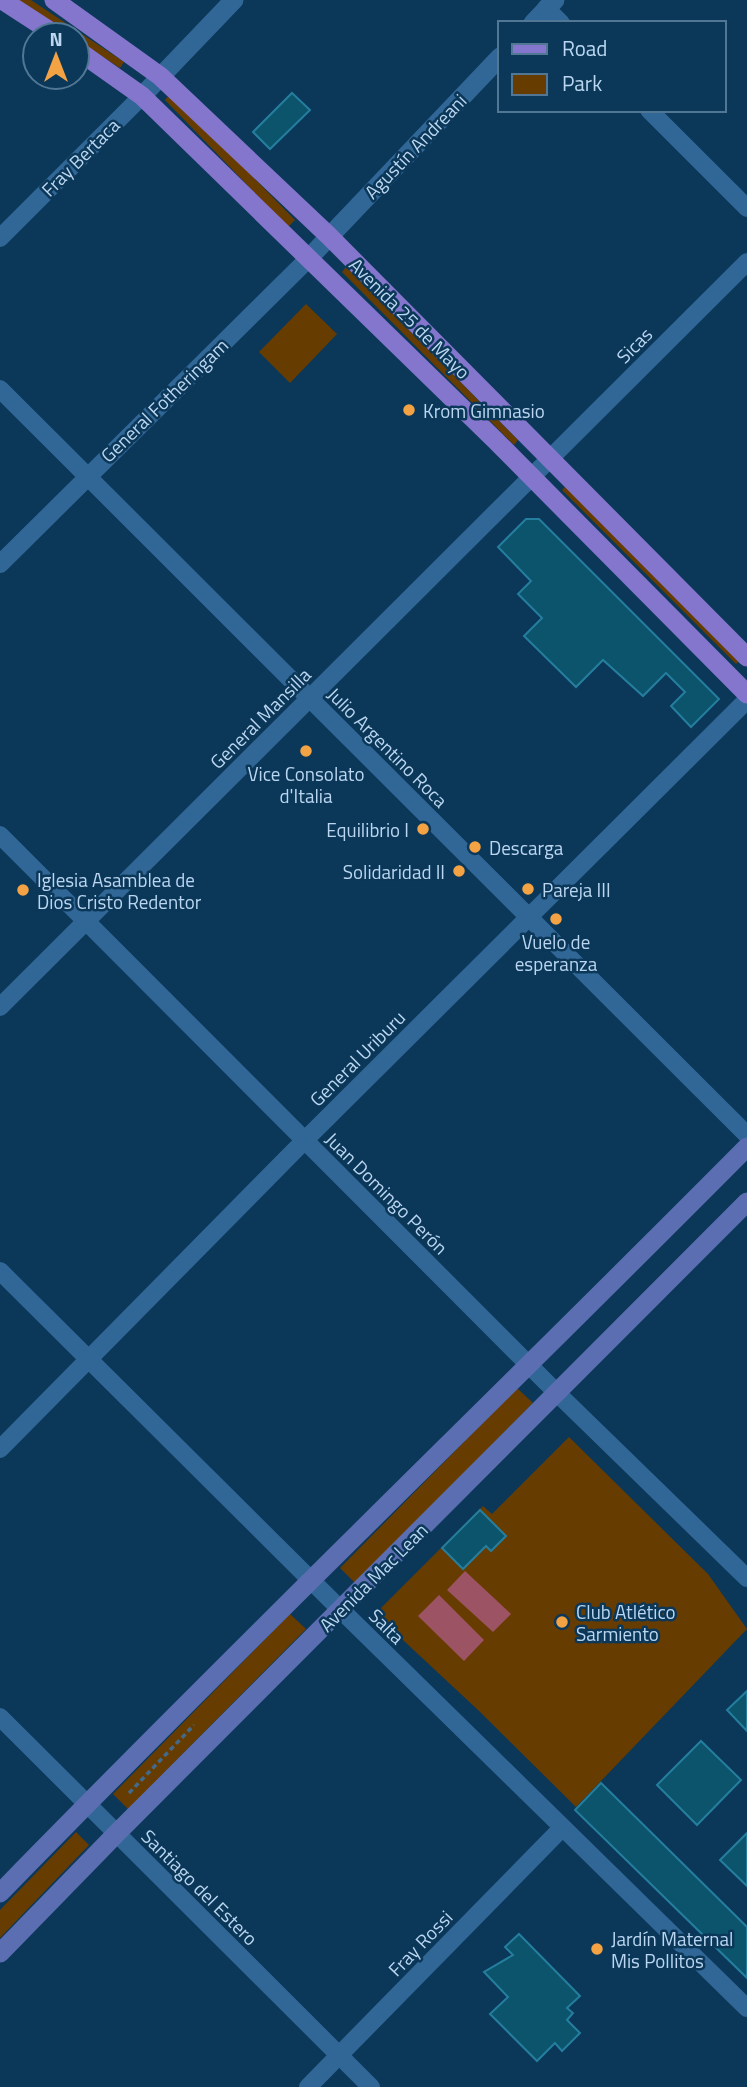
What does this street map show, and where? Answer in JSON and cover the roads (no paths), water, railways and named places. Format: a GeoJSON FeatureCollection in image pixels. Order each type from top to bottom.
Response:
{"type":"FeatureCollection","features":[{"type":"Feature","properties":{"kind":"main road"},"geometry":{"type":"LineString","coordinates":[[2,0],[34,21]]}},
{"type":"Feature","properties":{"kind":"main road","name":"Avenida 25 de Mayo"},"geometry":{"type":"LineString","coordinates":[[54,0],[160,76],[329,236],[747,657]]}},
{"type":"Feature","properties":{"kind":"main road","name":"Avenida 25 de Mayo"},"geometry":{"type":"LineString","coordinates":[[91,60],[142,96],[747,694]]}},
{"type":"Feature","properties":{"kind":"main road"},"geometry":{"type":"LineString","coordinates":[[0,1893],[310,1580],[530,1365],[747,1147]]}},
{"type":"Feature","properties":{"kind":"main road","name":"Avenida Mac Lean"},"geometry":{"type":"LineString","coordinates":[[0,1953],[747,1202]]}},
{"type":"Feature","properties":{"kind":"street","name":"Fray Bertaca"},"geometry":{"type":"LineString","coordinates":[[0,237],[234,0]]}},
{"type":"Feature","properties":{"kind":"street"},"geometry":{"type":"LineString","coordinates":[[543,8],[559,21]]}},
{"type":"Feature","properties":{"kind":"street","name":"Agustín Andreani"},"geometry":{"type":"LineString","coordinates":[[329,236],[498,59]]}},
{"type":"Feature","properties":{"kind":"street"},"geometry":{"type":"LineString","coordinates":[[651,112],[747,208]]}},
{"type":"Feature","properties":{"kind":"street","name":"General Fotheringam"},"geometry":{"type":"LineString","coordinates":[[0,564],[309,259],[329,236]]}},
{"type":"Feature","properties":{"kind":"street","name":"Sicas"},"geometry":{"type":"LineString","coordinates":[[550,458],[747,262]]}},
{"type":"Feature","properties":{"kind":"street","name":"Julio Argentino Roca"},"geometry":{"type":"LineString","coordinates":[[0,389],[747,1135]]}},
{"type":"Feature","properties":{"kind":"street","name":"General Mansilla"},"geometry":{"type":"LineString","coordinates":[[0,1007],[550,458]]}},
{"type":"Feature","properties":{"kind":"street","name":"General Uriburu"},"geometry":{"type":"LineString","coordinates":[[0,1449],[305,1140],[747,700]]}},
{"type":"Feature","properties":{"kind":"street","name":"Juan Domingo Perón"},"geometry":{"type":"LineString","coordinates":[[0,835],[557,1393],[747,1578]]}},
{"type":"Feature","properties":{"kind":"street","name":"Salta"},"geometry":{"type":"LineString","coordinates":[[0,1271],[310,1580],[747,2008]]}},
{"type":"Feature","properties":{"kind":"street","name":"Santiago del Estero"},"geometry":{"type":"LineString","coordinates":[[0,1717],[370,2087]]}},
{"type":"Feature","properties":{"kind":"street","name":"Fray Rossi"},"geometry":{"type":"LineString","coordinates":[[308,2087],[562,1828]]}},
{"type":"Feature","properties":{"kind":"place","name":"Krom Gimnasio"},"geometry":{"type":"Point","coordinates":[409,410]}},
{"type":"Feature","properties":{"kind":"place","name":"Vice Consolato d'Italia"},"geometry":{"type":"Point","coordinates":[306,751]}},
{"type":"Feature","properties":{"kind":"place","name":"Equilibrio I"},"geometry":{"type":"Point","coordinates":[423,829]}},
{"type":"Feature","properties":{"kind":"place","name":"Descarga"},"geometry":{"type":"Point","coordinates":[475,847]}},
{"type":"Feature","properties":{"kind":"place","name":"Solidaridad II"},"geometry":{"type":"Point","coordinates":[459,871]}},
{"type":"Feature","properties":{"kind":"place","name":"Pareja III"},"geometry":{"type":"Point","coordinates":[528,889]}},
{"type":"Feature","properties":{"kind":"place","name":"Iglesia Asamblea de Dios Cristo Redentor"},"geometry":{"type":"Point","coordinates":[23,890]}},
{"type":"Feature","properties":{"kind":"place","name":"Vuelo de esperanza"},"geometry":{"type":"Point","coordinates":[556,919]}},
{"type":"Feature","properties":{"kind":"place","name":"Club Atlético Sarmiento"},"geometry":{"type":"Point","coordinates":[562,1622]}},
{"type":"Feature","properties":{"kind":"place","name":"Jardín Maternal Mis Pollitos"},"geometry":{"type":"Point","coordinates":[597,1949]}}]}
